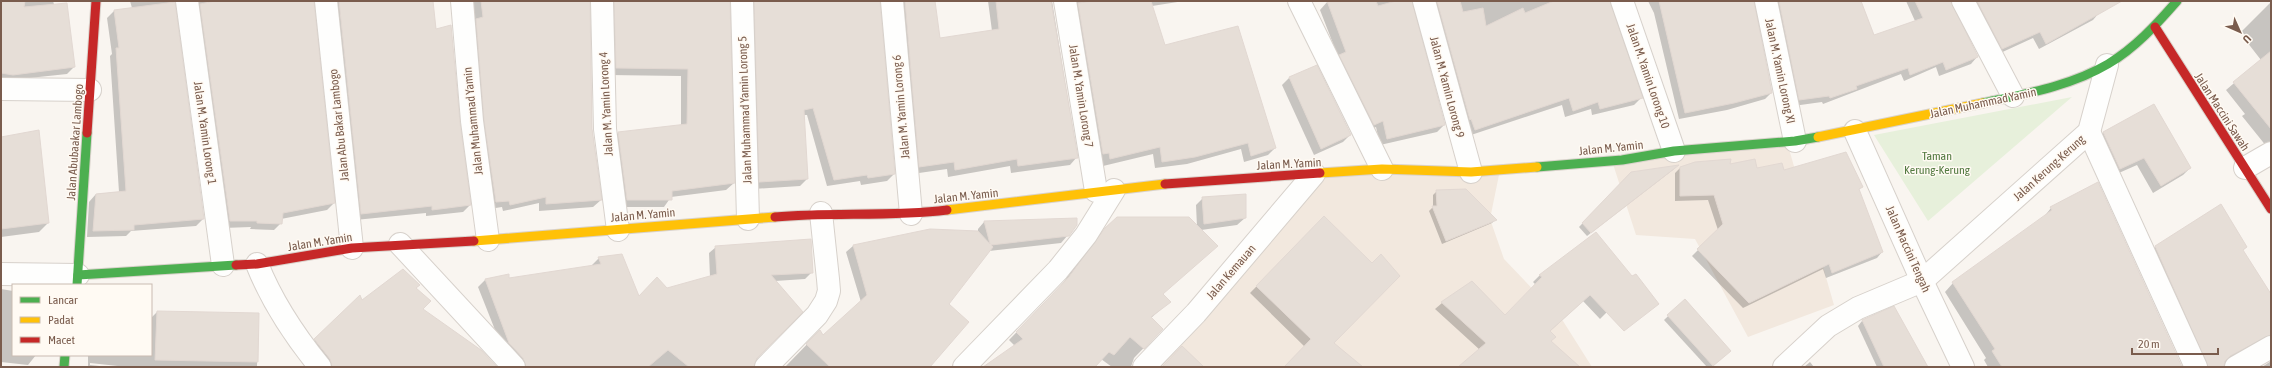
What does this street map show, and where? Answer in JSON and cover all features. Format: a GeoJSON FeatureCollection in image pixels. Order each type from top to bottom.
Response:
{"type":"FeatureCollection","features":[{"type":"Feature","properties":{"kind":"street","name":"Jalan Abubaakar Lambogo"},"geometry":{"type":"LineString","coordinates":[[77,280],[96,1]]}},
{"type":"Feature","properties":{"kind":"street","name":"Jalan M. Yamin Lorong 1"},"geometry":{"type":"LineString","coordinates":[[187,1],[223,265]]}},
{"type":"Feature","properties":{"kind":"street","name":"Jalan Abu Bakar Lambogo"},"geometry":{"type":"LineString","coordinates":[[326,1],[352,248]]}},
{"type":"Feature","properties":{"kind":"street","name":"Jalan Muhammad Yamin"},"geometry":{"type":"LineString","coordinates":[[462,1],[472,121],[488,240]]}},
{"type":"Feature","properties":{"kind":"street","name":"Jalan M. Yamin Lorong 4"},"geometry":{"type":"LineString","coordinates":[[602,1],[605,129],[618,230]]}},
{"type":"Feature","properties":{"kind":"street","name":"Jalan Muhammad Yamin Lorong 5"},"geometry":{"type":"LineString","coordinates":[[742,1],[748,219]]}},
{"type":"Feature","properties":{"kind":"street","name":"Jalan M. Yamin Lorong 6"},"geometry":{"type":"LineString","coordinates":[[892,1],[911,214]]}},
{"type":"Feature","properties":{"kind":"street","name":"Jalan M. Yamin Lorong 7"},"geometry":{"type":"LineString","coordinates":[[1066,1],[1105,190]]}},
{"type":"Feature","properties":{"kind":"street"},"geometry":{"type":"LineString","coordinates":[[1299,1],[1382,169]]}},
{"type":"Feature","properties":{"kind":"street","name":"Jalan M. Yamin Lorong 9"},"geometry":{"type":"LineString","coordinates":[[1424,1],[1471,172]]}},
{"type":"Feature","properties":{"kind":"street","name":"Jalan M. Yamin Lorong 10"},"geometry":{"type":"LineString","coordinates":[[1622,1],[1674,151]]}},
{"type":"Feature","properties":{"kind":"street","name":"Jalan M. Yamin Lorong XI"},"geometry":{"type":"LineString","coordinates":[[1766,1],[1795,141]]}},
{"type":"Feature","properties":{"kind":"street"},"geometry":{"type":"LineString","coordinates":[[1963,1],[2013,96]]}},
{"type":"Feature","properties":{"kind":"street"},"geometry":{"type":"LineString","coordinates":[[2107,65],[2133,47],[2154,27],[2177,1]]}},
{"type":"Feature","properties":{"kind":"street","name":"Jalan Maccini Sawah"},"geometry":{"type":"LineString","coordinates":[[2154,27],[2271,209]]}},
{"type":"Feature","properties":{"kind":"street","name":"Jalan Muhammad Yamin"},"geometry":{"type":"LineString","coordinates":[[1855,131],[2013,96],[2069,81],[2107,65]]}},
{"type":"Feature","properties":{"kind":"street","name":"Jalan Kerung-Kerung"},"geometry":{"type":"LineString","coordinates":[[1784,367],[1828,326],[1858,308],[1922,281],[2089,132],[2107,65]]}},
{"type":"Feature","properties":{"kind":"street"},"geometry":{"type":"LineString","coordinates":[[1,89],[90,90]]}},
{"type":"Feature","properties":{"kind":"street","name":"Jalan M. Yamin"},"geometry":{"type":"LineString","coordinates":[[77,280],[223,265],[257,264],[352,248],[400,244],[488,240],[821,214],[911,214],[1188,181],[1382,169],[1471,172],[1622,160],[1674,151],[1795,141],[1855,131]]}},
{"type":"Feature","properties":{"kind":"street","name":"Jalan Maccini Tengah"},"geometry":{"type":"LineString","coordinates":[[1855,131],[1922,281],[1963,367]]}},
{"type":"Feature","properties":{"kind":"street"},"geometry":{"type":"LineString","coordinates":[[2089,132],[2196,367]]}},
{"type":"Feature","properties":{"kind":"street"},"geometry":{"type":"LineString","coordinates":[[2244,168],[2271,153]]}},
{"type":"Feature","properties":{"kind":"street","name":"Jalan Kemauan"},"geometry":{"type":"LineString","coordinates":[[1144,367],[1196,313],[1314,174]]}},
{"type":"Feature","properties":{"kind":"street"},"geometry":{"type":"LineString","coordinates":[[964,367],[1058,270],[1086,235],[1105,190]]}},
{"type":"Feature","properties":{"kind":"street"},"geometry":{"type":"LineString","coordinates":[[766,367],[817,316],[826,301],[829,290],[821,214]]}},
{"type":"Feature","properties":{"kind":"street"},"geometry":{"type":"LineString","coordinates":[[400,244],[514,367]]}},
{"type":"Feature","properties":{"kind":"street"},"geometry":{"type":"LineString","coordinates":[[257,264],[268,292],[279,310],[320,367]]}},
{"type":"Feature","properties":{"kind":"street"},"geometry":{"type":"LineString","coordinates":[[1,274],[77,280]]}},
{"type":"Feature","properties":{"kind":"street"},"geometry":{"type":"LineString","coordinates":[[2236,367],[2271,347]]}},
{"type":"Feature","properties":{"kind":"street"},"geometry":{"type":"LineString","coordinates":[[64,367],[65,356]]}},
{"type":"Feature","properties":{"kind":"shaded area"},"geometry":{"type":"Polygon","coordinates":[[[1787,142],[1834,305],[1748,337],[1695,239],[1636,235],[1612,161],[1787,142]]]}},
{"type":"Feature","properties":{"kind":"shaded area"},"geometry":{"type":"Polygon","coordinates":[[[1500,170],[1490,219],[1504,259],[1563,321],[1592,367],[1133,367],[1322,177],[1500,170]]]}},
{"type":"Feature","properties":{"kind":"green space","name":"Taman Kerung-Kerung"},"geometry":{"type":"Polygon","coordinates":[[[2072,97],[1928,221],[1874,135],[2072,97]]]}},
{"type":"Feature","properties":{"kind":"building"},"geometry":{"type":"Polygon","coordinates":[[[1,1],[25,1],[24,7],[67,3],[75,67],[13,75],[1,73],[1,1]]]}},
{"type":"Feature","properties":{"kind":"building"},"geometry":{"type":"Polygon","coordinates":[[[215,1],[314,1],[335,203],[283,213],[282,224],[257,223],[257,221],[230,221],[200,4],[215,1]]]}},
{"type":"Feature","properties":{"kind":"building"},"geometry":{"type":"Polygon","coordinates":[[[339,1],[433,1],[436,29],[451,25],[460,122],[471,205],[432,210],[432,206],[361,214],[339,1]]]}},
{"type":"Feature","properties":{"kind":"building"},"geometry":{"type":"Polygon","coordinates":[[[481,1],[590,1],[592,129],[602,200],[546,204],[546,197],[510,205],[509,201],[496,202],[484,120],[476,19],[483,17],[481,1]]]}},
{"type":"Feature","properties":{"kind":"building"},"geometry":{"type":"Polygon","coordinates":[[[614,1],[730,1],[735,183],[672,191],[672,200],[627,200],[618,132],[687,124],[688,69],[616,68],[614,1]]]}},
{"type":"Feature","properties":{"kind":"building"},"geometry":{"type":"Polygon","coordinates":[[[754,1],[880,1],[895,174],[868,178],[867,175],[834,180],[813,108],[804,110],[808,179],[759,182],[754,1]]]}},
{"type":"Feature","properties":{"kind":"building"},"geometry":{"type":"Polygon","coordinates":[[[905,1],[935,1],[940,38],[999,29],[996,1],[1051,1],[1078,158],[1018,166],[1017,159],[955,170],[954,162],[919,167],[905,1]]]}},
{"type":"Feature","properties":{"kind":"building"},"geometry":{"type":"Polygon","coordinates":[[[1094,1],[1151,1],[1165,45],[1238,26],[1276,148],[1251,156],[1248,143],[1195,157],[1162,162],[1160,147],[1110,159],[1109,153],[1103,154],[1078,3],[1094,1]]]}},
{"type":"Feature","properties":{"kind":"building"},"geometry":{"type":"Polygon","coordinates":[[[1327,1],[1376,1],[1378,6],[1396,1],[1412,1],[1445,125],[1387,139],[1383,121],[1374,125],[1339,55],[1346,52],[1327,1]]]}},
{"type":"Feature","properties":{"kind":"building"},"geometry":{"type":"Polygon","coordinates":[[[1437,1],[1460,1],[1463,12],[1483,8],[1486,26],[1523,8],[1525,13],[1554,1],[1610,1],[1643,98],[1600,109],[1598,102],[1573,111],[1569,98],[1475,130],[1471,119],[1470,120],[1437,1]]]}},
{"type":"Feature","properties":{"kind":"building"},"geometry":{"type":"Polygon","coordinates":[[[1659,1],[1754,1],[1772,93],[1734,103],[1685,113],[1659,1]]]}},
{"type":"Feature","properties":{"kind":"building"},"geometry":{"type":"Polygon","coordinates":[[[1779,1],[1861,1],[1874,35],[1923,18],[1915,1],[1951,1],[1978,57],[1946,70],[1943,62],[1910,75],[1908,68],[1856,86],[1857,89],[1830,98],[1829,96],[1799,100],[1779,1]]]}},
{"type":"Feature","properties":{"kind":"building"},"geometry":{"type":"Polygon","coordinates":[[[1977,1],[2122,1],[2046,44],[2040,32],[2002,49],[1977,1]]]}},
{"type":"Feature","properties":{"kind":"building"},"geometry":{"type":"Polygon","coordinates":[[[175,2],[204,219],[134,225],[134,230],[93,231],[96,194],[126,191],[116,48],[119,48],[114,10],[175,2]]]}},
{"type":"Feature","properties":{"kind":"building"},"geometry":{"type":"Polygon","coordinates":[[[2271,51],[2271,129],[2233,82],[2271,51]]]}},
{"type":"Feature","properties":{"kind":"building"},"geometry":{"type":"Polygon","coordinates":[[[1317,65],[1351,135],[1321,149],[1289,77],[1317,65]]]}},
{"type":"Feature","properties":{"kind":"building"},"geometry":{"type":"Polygon","coordinates":[[[2154,104],[2191,168],[2161,186],[2144,158],[2120,169],[2103,132],[2154,104]]]}},
{"type":"Feature","properties":{"kind":"building"},"geometry":{"type":"Polygon","coordinates":[[[39,130],[49,223],[1,229],[1,137],[39,130]]]}},
{"type":"Feature","properties":{"kind":"building"},"geometry":{"type":"Polygon","coordinates":[[[1846,152],[1863,187],[1859,189],[1883,252],[1832,273],[1829,264],[1749,303],[1697,249],[1723,224],[1714,195],[1680,196],[1680,167],[1695,162],[1731,159],[1730,164],[1755,159],[1757,168],[1782,163],[1784,170],[1846,152]]]}},
{"type":"Feature","properties":{"kind":"building"},"geometry":{"type":"Polygon","coordinates":[[[1679,165],[1591,233],[1582,223],[1631,172],[1679,165]]]}},
{"type":"Feature","properties":{"kind":"building"},"geometry":{"type":"Polygon","coordinates":[[[2098,182],[2182,367],[2002,367],[1992,351],[1995,349],[1952,282],[2052,210],[2050,207],[2098,182]]]}},
{"type":"Feature","properties":{"kind":"building"},"geometry":{"type":"Polygon","coordinates":[[[1466,189],[1497,220],[1446,241],[1432,206],[1437,206],[1436,190],[1466,189]]]}},
{"type":"Feature","properties":{"kind":"building"},"geometry":{"type":"Polygon","coordinates":[[[1246,194],[1246,218],[1204,224],[1202,197],[1246,194]]]}},
{"type":"Feature","properties":{"kind":"building"},"geometry":{"type":"Polygon","coordinates":[[[2221,204],[2247,247],[2243,250],[2271,294],[2271,335],[2230,356],[2225,361],[2224,367],[2208,367],[2155,246],[2221,204]]]}},
{"type":"Feature","properties":{"kind":"building"},"geometry":{"type":"Polygon","coordinates":[[[1324,216],[1372,263],[1381,254],[1400,276],[1334,343],[1363,367],[1284,367],[1311,339],[1256,286],[1324,216]]]}},
{"type":"Feature","properties":{"kind":"building"},"geometry":{"type":"Polygon","coordinates":[[[1117,217],[1189,217],[1218,246],[1163,294],[1171,302],[1151,317],[1163,329],[1144,349],[1130,337],[1114,355],[1109,352],[1095,367],[983,367],[1023,339],[1016,332],[1068,278],[1105,228],[1117,217]]]}},
{"type":"Feature","properties":{"kind":"building"},"geometry":{"type":"Polygon","coordinates":[[[1077,218],[1077,225],[1069,236],[991,245],[993,247],[949,304],[969,322],[930,367],[830,367],[806,344],[820,330],[823,335],[867,295],[853,245],[930,229],[978,231],[990,244],[984,221],[1077,218]]]}},
{"type":"Feature","properties":{"kind":"building"},"geometry":{"type":"Polygon","coordinates":[[[1596,232],[1632,276],[1636,274],[1659,304],[1624,331],[1590,295],[1550,331],[1556,337],[1551,341],[1580,367],[1458,367],[1486,343],[1441,302],[1472,281],[1505,315],[1542,277],[1539,275],[1596,232]]]}},
{"type":"Feature","properties":{"kind":"building"},"geometry":{"type":"Polygon","coordinates":[[[811,239],[813,273],[771,275],[803,312],[757,358],[754,367],[689,367],[668,350],[648,367],[526,367],[523,358],[509,343],[485,279],[509,274],[509,278],[601,264],[598,257],[622,254],[639,296],[657,277],[667,288],[717,274],[715,246],[811,239]]]}},
{"type":"Feature","properties":{"kind":"building"},"geometry":{"type":"Polygon","coordinates":[[[403,269],[420,285],[416,288],[431,301],[423,309],[481,350],[497,367],[332,367],[330,359],[314,339],[360,295],[362,300],[403,269]]]}},
{"type":"Feature","properties":{"kind":"building"},"geometry":{"type":"Polygon","coordinates":[[[1685,299],[1731,351],[1713,366],[1667,315],[1685,299]]]}},
{"type":"Feature","properties":{"kind":"building"},"geometry":{"type":"Polygon","coordinates":[[[1894,306],[1928,367],[1884,367],[1862,320],[1894,306]]]}},
{"type":"Feature","properties":{"kind":"building"},"geometry":{"type":"Polygon","coordinates":[[[157,311],[259,313],[258,362],[155,360],[157,311]]]}},
{"type":"Feature","properties":{"kind":"building"},"geometry":{"type":"Polygon","coordinates":[[[1182,346],[1204,367],[1162,367],[1182,346]]]}},
{"type":"Feature","properties":{"kind":"traffic: fast"},"geometry":{"type":"LineString","coordinates":[[1983,103],[2063,84],[2094,72],[2127,51],[2153,27],[2177,1]]}},
{"type":"Feature","properties":{"kind":"traffic: fast"},"geometry":{"type":"LineString","coordinates":[[77,284],[87,133]]}},
{"type":"Feature","properties":{"kind":"traffic: fast"},"geometry":{"type":"LineString","coordinates":[[1537,167],[1622,160],[1674,151],[1795,141],[1818,137]]}},
{"type":"Feature","properties":{"kind":"traffic: fast"},"geometry":{"type":"LineString","coordinates":[[78,275],[236,265]]}},
{"type":"Feature","properties":{"kind":"traffic: fast"},"geometry":{"type":"LineString","coordinates":[[64,367],[65,356]]}},
{"type":"Feature","properties":{"kind":"traffic: slow"},"geometry":{"type":"LineString","coordinates":[[1818,137],[1983,103]]}},
{"type":"Feature","properties":{"kind":"traffic: slow"},"geometry":{"type":"LineString","coordinates":[[1320,173],[1382,169],[1471,172],[1537,167]]}},
{"type":"Feature","properties":{"kind":"traffic: slow"},"geometry":{"type":"LineString","coordinates":[[947,210],[1165,184]]}},
{"type":"Feature","properties":{"kind":"traffic: slow"},"geometry":{"type":"LineString","coordinates":[[474,241],[775,217]]}},
{"type":"Feature","properties":{"kind":"traffic: jam"},"geometry":{"type":"LineString","coordinates":[[87,133],[96,1]]}},
{"type":"Feature","properties":{"kind":"traffic: jam"},"geometry":{"type":"LineString","coordinates":[[2155,27],[2271,209]]}},
{"type":"Feature","properties":{"kind":"traffic: jam"},"geometry":{"type":"LineString","coordinates":[[1165,184],[1320,173]]}},
{"type":"Feature","properties":{"kind":"traffic: jam"},"geometry":{"type":"LineString","coordinates":[[775,217],[904,213],[947,210]]}},
{"type":"Feature","properties":{"kind":"traffic: jam"},"geometry":{"type":"LineString","coordinates":[[236,265],[257,264],[352,248],[474,241]]}}]}
